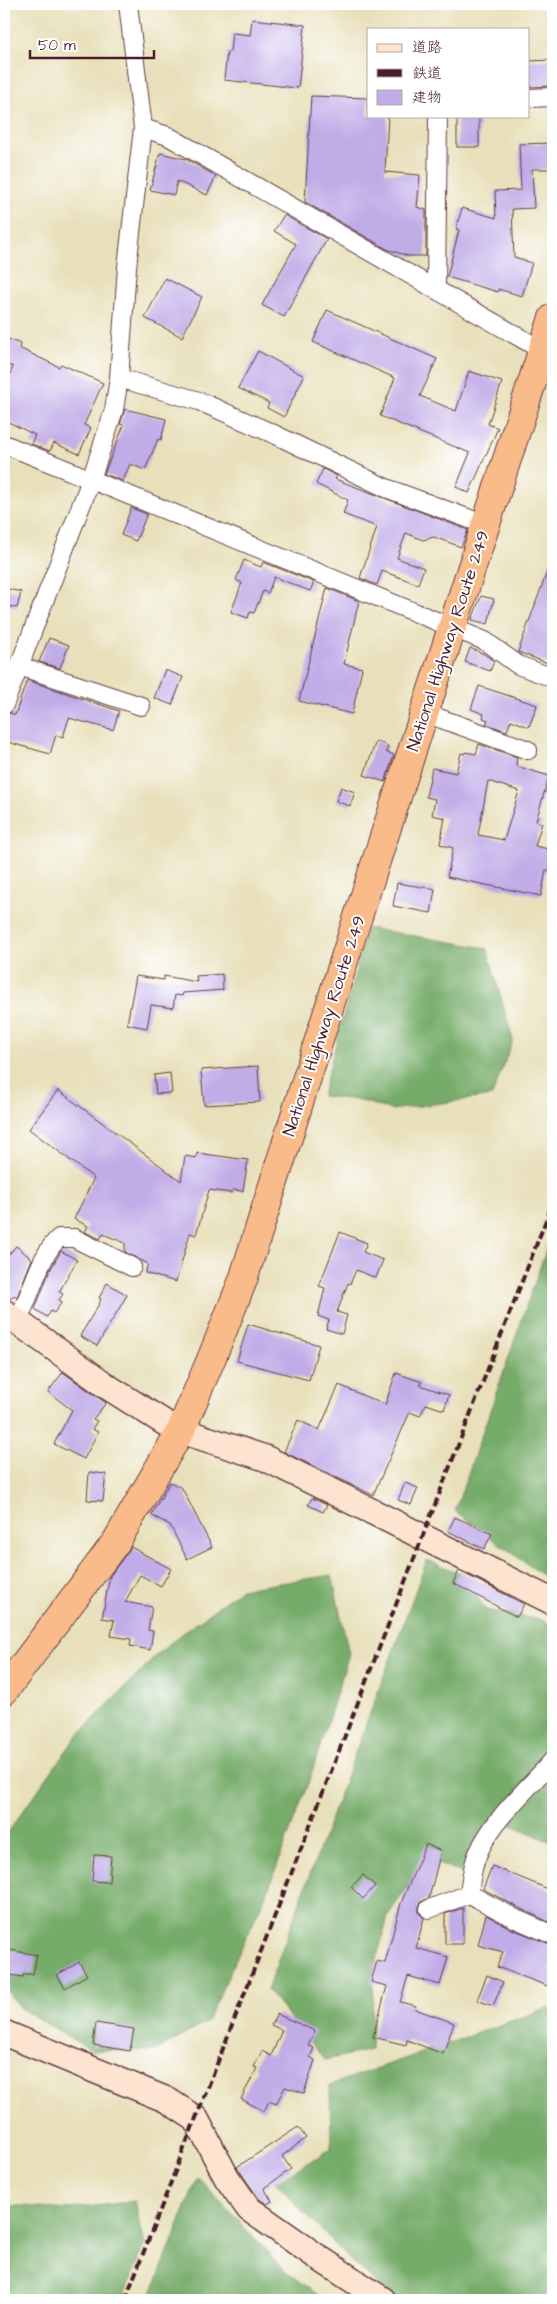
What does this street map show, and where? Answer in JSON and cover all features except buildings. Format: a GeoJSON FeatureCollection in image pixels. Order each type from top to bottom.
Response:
{"type":"FeatureCollection","features":[{"type":"Feature","properties":{"kind":"highway","name":"National Highway Route 249"},"geometry":{"type":"LineString","coordinates":[[4,1691],[116,1542],[181,1430],[243,1280],[452,628],[486,525],[548,351],[553,318]]}},
{"type":"Feature","properties":{"kind":"street"},"geometry":{"type":"LineString","coordinates":[[4,705],[92,480],[114,410],[119,378],[127,267],[143,128],[128,4]]}},
{"type":"Feature","properties":{"kind":"street"},"geometry":{"type":"LineString","coordinates":[[530,98],[553,97]]}},
{"type":"Feature","properties":{"kind":"street"},"geometry":{"type":"LineString","coordinates":[[436,290],[438,118]]}},
{"type":"Feature","properties":{"kind":"street"},"geometry":{"type":"LineString","coordinates":[[143,128],[168,136],[436,290],[548,351]]}},
{"type":"Feature","properties":{"kind":"street"},"geometry":{"type":"LineString","coordinates":[[119,378],[199,402],[276,435],[386,488],[486,525]]}},
{"type":"Feature","properties":{"kind":"street"},"geometry":{"type":"LineString","coordinates":[[4,444],[485,641],[518,664],[553,678]]}},
{"type":"Feature","properties":{"kind":"street"},"geometry":{"type":"LineString","coordinates":[[19,666],[141,706]]}},
{"type":"Feature","properties":{"kind":"street"},"geometry":{"type":"LineString","coordinates":[[425,713],[528,750]]}},
{"type":"Feature","properties":{"kind":"street"},"geometry":{"type":"LineString","coordinates":[[132,1267],[74,1238],[60,1238],[52,1244],[26,1305],[10,1317],[108,1387],[172,1428],[265,1458],[553,1602]]}},
{"type":"Feature","properties":{"kind":"street"},"geometry":{"type":"LineString","coordinates":[[469,1894],[472,1872],[480,1848],[502,1818],[553,1760]]}},
{"type":"Feature","properties":{"kind":"street"},"geometry":{"type":"LineString","coordinates":[[429,1910],[469,1894],[516,1919],[553,1935]]}},
{"type":"Feature","properties":{"kind":"street"},"geometry":{"type":"LineString","coordinates":[[4,2033],[167,2100],[196,2119],[227,2178],[249,2209],[383,2300]]}},
{"type":"Feature","properties":{"kind":"green space"},"geometry":{"type":"Polygon","coordinates":[[[367,928],[487,948],[513,1040],[492,1096],[391,1110],[359,1100],[322,1096],[367,928]]]}},
{"type":"Feature","properties":{"kind":"green space"},"geometry":{"type":"Polygon","coordinates":[[[553,1233],[553,1583],[455,1511],[553,1233]]]}},
{"type":"Feature","properties":{"kind":"green space"},"geometry":{"type":"Polygon","coordinates":[[[427,1560],[462,1574],[486,1610],[541,1620],[553,1625],[553,1843],[507,1823],[462,1873],[427,1858],[389,1914],[374,1968],[371,2050],[325,2060],[267,1990],[427,1560]]]}},
{"type":"Feature","properties":{"kind":"green space"},"geometry":{"type":"Polygon","coordinates":[[[332,1575],[349,1654],[310,1778],[268,1890],[207,2022],[156,2051],[91,2050],[22,2009],[4,1988],[4,1838],[76,1737],[165,1647],[241,1589],[332,1575]]]}},
{"type":"Feature","properties":{"kind":"green space"},"geometry":{"type":"Polygon","coordinates":[[[548,2008],[553,2011],[553,2300],[396,2300],[352,2262],[275,2182],[331,2149],[330,2085],[548,2008]]]}},
{"type":"Feature","properties":{"kind":"green space"},"geometry":{"type":"Polygon","coordinates":[[[198,2177],[286,2272],[325,2300],[149,2300],[198,2177]]]}},
{"type":"Feature","properties":{"kind":"green space"},"geometry":{"type":"Polygon","coordinates":[[[135,2201],[145,2245],[122,2300],[4,2300],[4,2205],[71,2209],[135,2201]]]}},
{"type":"Feature","properties":{"kind":"railway"},"geometry":{"type":"LineString","coordinates":[[125,2300],[553,1202]]}}]}
